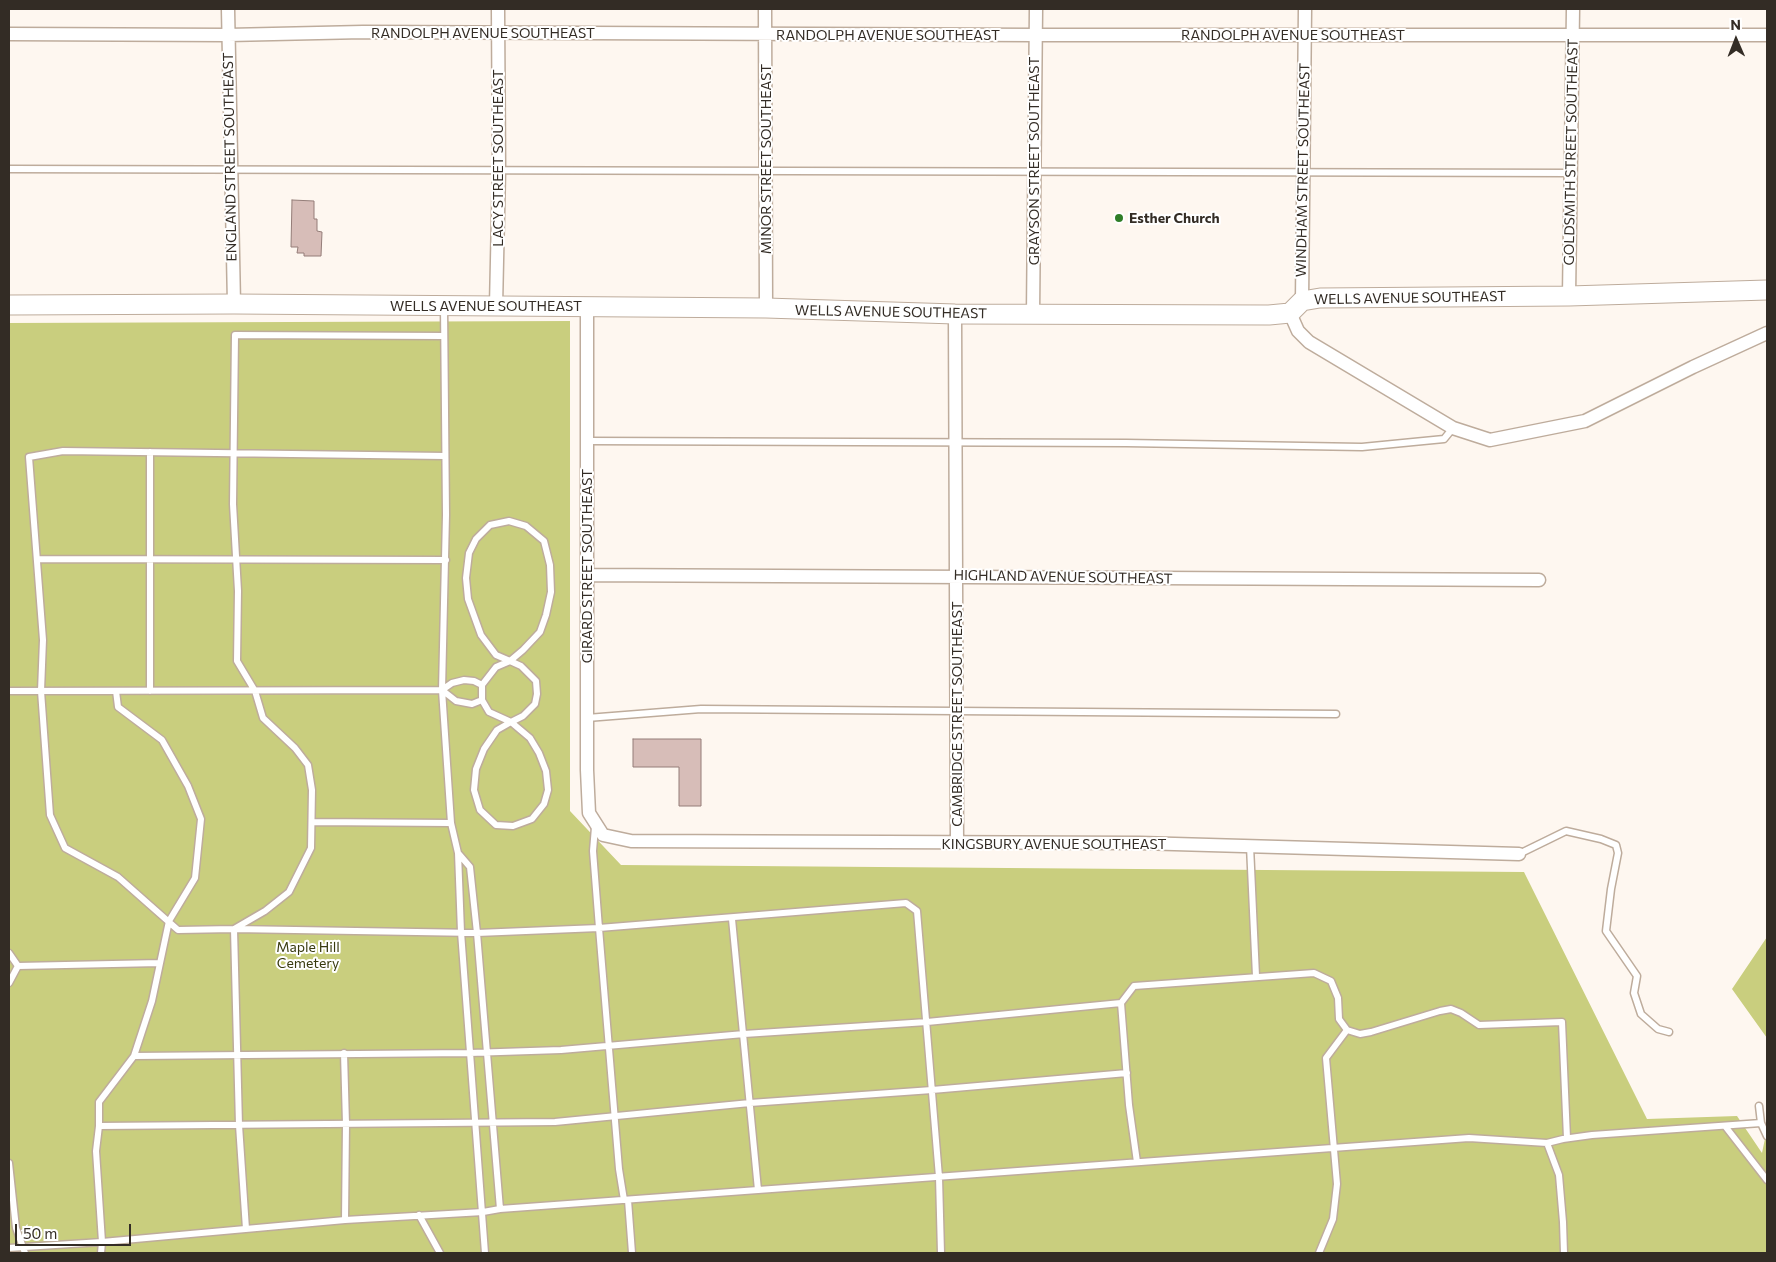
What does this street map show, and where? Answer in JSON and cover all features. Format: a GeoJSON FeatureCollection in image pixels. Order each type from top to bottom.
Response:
{"type":"FeatureCollection","features":[{"type":"Feature","properties":{"kind":"street","name":"ENGLAND STREET SOUTHEAST"},"geometry":{"type":"LineString","coordinates":[[228,9],[234,304]]}},
{"type":"Feature","properties":{"kind":"street","name":"LACY STREET SOUTHEAST"},"geometry":{"type":"LineString","coordinates":[[496,306],[499,170],[498,9]]}},
{"type":"Feature","properties":{"kind":"street","name":"MINOR STREET SOUTHEAST"},"geometry":{"type":"LineString","coordinates":[[766,9],[766,308]]}},
{"type":"Feature","properties":{"kind":"street","name":"GRAYSON STREET SOUTHEAST"},"geometry":{"type":"LineString","coordinates":[[1033,314],[1036,9]]}},
{"type":"Feature","properties":{"kind":"street","name":"WINDHAM STREET SOUTHEAST"},"geometry":{"type":"LineString","coordinates":[[1296,307],[1304,172],[1305,9]]}},
{"type":"Feature","properties":{"kind":"street","name":"GOLDSMITH STREET SOUTHEAST"},"geometry":{"type":"LineString","coordinates":[[1569,296],[1573,9]]}},
{"type":"Feature","properties":{"kind":"street","name":"RANDOLPH AVENUE SOUTHEAST"},"geometry":{"type":"LineString","coordinates":[[9,34],[228,35],[363,32],[1305,36],[1767,35]]}},
{"type":"Feature","properties":{"kind":"street","name":"WELLS AVENUE SOUTHEAST"},"geometry":{"type":"LineString","coordinates":[[9,305],[234,304],[766,308],[956,314],[1268,315],[1320,298],[1569,296],[1767,290]]}},
{"type":"Feature","properties":{"kind":"street","name":"GIRARD STREET SOUTHEAST"},"geometry":{"type":"LineString","coordinates":[[587,307],[587,718],[589,812],[596,824]]}},
{"type":"Feature","properties":{"kind":"street"},"geometry":{"type":"LineString","coordinates":[[1296,307],[1298,331],[1308,342],[1453,428],[1490,440],[1585,421],[1693,367],[1767,333]]}},
{"type":"Feature","properties":{"kind":"street","name":"CAMBRIDGE STREET SOUTHEAST"},"geometry":{"type":"LineString","coordinates":[[956,314],[957,843]]}},
{"type":"Feature","properties":{"kind":"street","name":"HIGHLAND AVENUE SOUTHEAST"},"geometry":{"type":"LineString","coordinates":[[587,574],[1539,580]]}},
{"type":"Feature","properties":{"kind":"street","name":"KINGSBURY AVENUE SOUTHEAST"},"geometry":{"type":"LineString","coordinates":[[596,824],[603,835],[631,841],[1140,843],[1519,854]]}},
{"type":"Feature","properties":{"kind":"lane"},"geometry":{"type":"LineString","coordinates":[[9,169],[1572,173]]}},
{"type":"Feature","properties":{"kind":"lane"},"geometry":{"type":"LineString","coordinates":[[444,306],[446,560],[442,690],[451,823],[458,853],[461,932],[485,1253]]}},
{"type":"Feature","properties":{"kind":"lane"},"geometry":{"type":"LineString","coordinates":[[234,929],[265,911],[289,892],[311,848],[312,822],[312,790],[308,765],[295,748],[263,718],[255,691],[237,662],[237,560],[233,504],[235,335],[444,336]]}},
{"type":"Feature","properties":{"kind":"lane"},"geometry":{"type":"LineString","coordinates":[[587,441],[1362,446],[1444,439],[1453,428]]}},
{"type":"Feature","properties":{"kind":"lane"},"geometry":{"type":"LineString","coordinates":[[445,456],[62,451],[29,457],[43,640],[42,691],[50,815],[65,848],[118,877],[178,930],[477,932],[598,928],[906,904],[917,911],[939,1177],[941,1253]]}},
{"type":"Feature","properties":{"kind":"lane"},"geometry":{"type":"LineString","coordinates":[[150,452],[150,691]]}},
{"type":"Feature","properties":{"kind":"lane"},"geometry":{"type":"LineString","coordinates":[[510,661],[496,667],[482,686],[482,700],[489,712],[511,722],[530,738],[539,753],[546,771],[548,790],[544,804],[532,819],[513,826],[496,825],[480,810],[474,790],[476,769],[484,749],[497,730],[511,722],[523,716],[535,704],[537,694],[536,681],[521,666],[510,661],[496,655],[481,634],[468,598],[466,578],[469,553],[476,539],[490,525],[509,521],[526,526],[544,541],[550,565],[551,592],[540,632],[510,661]]}},
{"type":"Feature","properties":{"kind":"lane"},"geometry":{"type":"LineString","coordinates":[[37,560],[446,560]]}},
{"type":"Feature","properties":{"kind":"lane"},"geometry":{"type":"LineString","coordinates":[[9,691],[442,690],[452,683],[464,680],[474,681],[482,686]]}},
{"type":"Feature","properties":{"kind":"lane"},"geometry":{"type":"LineString","coordinates":[[442,690],[456,701],[472,704],[482,700]]}},
{"type":"Feature","properties":{"kind":"lane"},"geometry":{"type":"LineString","coordinates":[[101,1253],[102,1242],[96,1151],[99,1102],[134,1056],[152,1001],[169,921],[195,878],[201,818],[188,786],[162,740],[118,707],[116,691]]}},
{"type":"Feature","properties":{"kind":"lane"},"geometry":{"type":"LineString","coordinates":[[587,718],[701,709],[1336,714]]}},
{"type":"Feature","properties":{"kind":"lane"},"geometry":{"type":"LineString","coordinates":[[312,822],[451,823]]}},
{"type":"Feature","properties":{"kind":"lane"},"geometry":{"type":"LineString","coordinates":[[596,824],[593,851],[598,928],[619,1169],[626,1200],[632,1253]]}},
{"type":"Feature","properties":{"kind":"lane"},"geometry":{"type":"LineString","coordinates":[[1519,854],[1566,831],[1601,839],[1616,845],[1618,854],[1611,889],[1606,931],[1636,976],[1634,993],[1641,1014],[1658,1029],[1669,1032]]}},
{"type":"Feature","properties":{"kind":"lane"},"geometry":{"type":"LineString","coordinates":[[1250,846],[1256,976]]}},
{"type":"Feature","properties":{"kind":"lane"},"geometry":{"type":"LineString","coordinates":[[458,853],[470,867],[500,1209]]}},
{"type":"Feature","properties":{"kind":"lane"},"geometry":{"type":"LineString","coordinates":[[732,919],[758,1190]]}},
{"type":"Feature","properties":{"kind":"lane"},"geometry":{"type":"LineString","coordinates":[[234,929],[239,1124],[246,1229]]}},
{"type":"Feature","properties":{"kind":"lane"},"geometry":{"type":"LineString","coordinates":[[9,953],[18,966]]}},
{"type":"Feature","properties":{"kind":"lane"},"geometry":{"type":"LineString","coordinates":[[18,966],[160,963]]}},
{"type":"Feature","properties":{"kind":"lane"},"geometry":{"type":"LineString","coordinates":[[9,983],[18,966]]}},
{"type":"Feature","properties":{"kind":"lane"},"geometry":{"type":"LineString","coordinates":[[1137,1162],[1121,1003],[1134,986],[1256,976],[1314,973],[1330,982],[1338,998],[1340,1019],[1347,1030],[1360,1034],[1440,1011],[1451,1010],[1461,1013],[1479,1025],[1562,1022],[1567,1138]]}},
{"type":"Feature","properties":{"kind":"lane"},"geometry":{"type":"LineString","coordinates":[[134,1056],[487,1053],[561,1050],[744,1034],[927,1022],[1121,1003]]}},
{"type":"Feature","properties":{"kind":"lane"},"geometry":{"type":"LineString","coordinates":[[1319,1253],[1333,1219],[1338,1184],[1326,1058],[1347,1030]]}},
{"type":"Feature","properties":{"kind":"lane"},"geometry":{"type":"LineString","coordinates":[[344,1053],[346,1124],[345,1220]]}},
{"type":"Feature","properties":{"kind":"lane"},"geometry":{"type":"LineString","coordinates":[[99,1126],[555,1122],[750,1103],[1127,1073]]}},
{"type":"Feature","properties":{"kind":"lane"},"geometry":{"type":"LineString","coordinates":[[1759,1106],[1761,1123],[1767,1136]]}},
{"type":"Feature","properties":{"kind":"lane"},"geometry":{"type":"LineString","coordinates":[[9,1248],[24,1250],[345,1220],[483,1212],[500,1209],[1469,1138],[1547,1143],[1592,1135],[1761,1123]]}},
{"type":"Feature","properties":{"kind":"lane"},"geometry":{"type":"LineString","coordinates":[[1725,1126],[1767,1180]]}},
{"type":"Feature","properties":{"kind":"lane"},"geometry":{"type":"LineString","coordinates":[[1547,1143],[1559,1175],[1564,1253]]}},
{"type":"Feature","properties":{"kind":"lane"},"geometry":{"type":"LineString","coordinates":[[9,1163],[16,1228],[24,1250]]}},
{"type":"Feature","properties":{"kind":"lane"},"geometry":{"type":"LineString","coordinates":[[419,1215],[440,1253]]}},
{"type":"Feature","properties":{"kind":"green space","name":"Maple Hill Cemetery"},"geometry":{"type":"Polygon","coordinates":[[[570,321],[570,811],[621,865],[1524,872],[1647,1119],[1737,1116],[1762,1153],[1767,1129],[1767,1253],[9,1253],[9,323],[570,321]]]}},
{"type":"Feature","properties":{"kind":"green space"},"geometry":{"type":"Polygon","coordinates":[[[1767,937],[1767,1038],[1732,989],[1767,937]]]}},
{"type":"Feature","properties":{"kind":"building"},"geometry":{"type":"Polygon","coordinates":[[[292,200],[314,201],[314,219],[317,219],[317,231],[322,232],[321,256],[304,256],[304,253],[297,253],[298,247],[291,247],[292,200]]]}},
{"type":"Feature","properties":{"kind":"building"},"geometry":{"type":"Polygon","coordinates":[[[633,739],[701,739],[701,806],[679,806],[679,767],[633,767],[633,739]]]}},
{"type":"Feature","properties":{"kind":"place","name":"Esther Church"},"geometry":{"type":"Point","coordinates":[1119,218]}}]}
